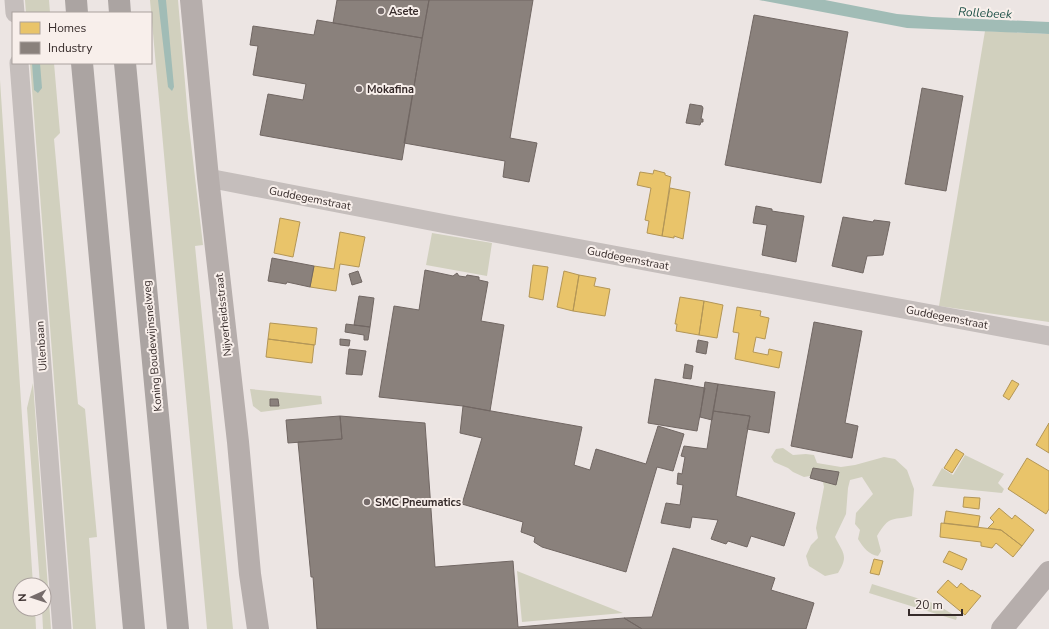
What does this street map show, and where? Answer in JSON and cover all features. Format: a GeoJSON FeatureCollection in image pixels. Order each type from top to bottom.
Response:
{"type":"FeatureCollection","features":[{"type":"Feature","properties":{"kind":"highway"},"geometry":{"type":"LineString","coordinates":[[76,0],[77,12]]}},
{"type":"Feature","properties":{"kind":"highway"},"geometry":{"type":"LineString","coordinates":[[119,0],[120,12]]}},
{"type":"Feature","properties":{"kind":"highway"},"geometry":{"type":"LineString","coordinates":[[82,64],[134,629]]}},
{"type":"Feature","properties":{"kind":"highway","name":"Koning Boudewijnsnelweg"},"geometry":{"type":"LineString","coordinates":[[125,64],[178,629]]}},
{"type":"Feature","properties":{"kind":"street"},"geometry":{"type":"LineString","coordinates":[[14,0],[15,12]]}},
{"type":"Feature","properties":{"kind":"street","name":"Nijverheidsstraat"},"geometry":{"type":"LineString","coordinates":[[191,0],[208,178],[238,442],[250,574],[258,629]]}},
{"type":"Feature","properties":{"kind":"street","name":"Uilenbaan"},"geometry":{"type":"LineString","coordinates":[[19,64],[62,629]]}},
{"type":"Feature","properties":{"kind":"street","name":"Guddegemstraat"},"geometry":{"type":"LineString","coordinates":[[208,178],[1049,336]]}},
{"type":"Feature","properties":{"kind":"street"},"geometry":{"type":"LineString","coordinates":[[1002,629],[1049,572]]}},
{"type":"Feature","properties":{"kind":"street"},"geometry":{"type":"LineString","coordinates":[[1021,629],[1049,595]]}},
{"type":"Feature","properties":{"kind":"green space"},"geometry":{"type":"Polygon","coordinates":[[[25,0],[49,0],[50,12],[26,12],[25,0]]]}},
{"type":"Feature","properties":{"kind":"green space"},"geometry":{"type":"Polygon","coordinates":[[[150,0],[178,0],[188,118],[203,245],[195,246],[233,629],[207,629],[150,0]]]}},
{"type":"Feature","properties":{"kind":"green space"},"geometry":{"type":"Polygon","coordinates":[[[985,31],[1049,34],[1049,322],[939,306],[985,31]]]}},
{"type":"Feature","properties":{"kind":"green space"},"geometry":{"type":"Polygon","coordinates":[[[30,64],[54,64],[60,133],[54,139],[78,404],[85,409],[97,537],[89,538],[96,629],[73,629],[30,64]]]}},
{"type":"Feature","properties":{"kind":"green space"},"geometry":{"type":"Polygon","coordinates":[[[0,80],[32,577],[12,577],[12,617],[35,617],[36,629],[0,629],[0,80]]]}},
{"type":"Feature","properties":{"kind":"green space"},"geometry":{"type":"Polygon","coordinates":[[[432,233],[492,243],[487,276],[426,265],[432,233]]]}},
{"type":"Feature","properties":{"kind":"green space"},"geometry":{"type":"Polygon","coordinates":[[[33,383],[47,577],[39,577],[27,408],[33,383]]]}},
{"type":"Feature","properties":{"kind":"green space"},"geometry":{"type":"Polygon","coordinates":[[[250,389],[321,396],[322,404],[261,412],[253,406],[250,389]]]}},
{"type":"Feature","properties":{"kind":"green space"},"geometry":{"type":"Polygon","coordinates":[[[783,448],[793,455],[814,455],[817,463],[841,467],[855,465],[884,457],[895,459],[907,470],[914,489],[912,516],[891,520],[888,522],[877,536],[881,551],[878,556],[872,554],[864,548],[858,539],[860,530],[855,524],[856,513],[873,494],[862,477],[850,480],[846,514],[835,537],[844,555],[843,562],[838,573],[825,576],[809,566],[806,556],[811,545],[818,538],[816,528],[824,487],[822,477],[816,475],[804,477],[774,462],[771,457],[776,449],[783,448]]]}},
{"type":"Feature","properties":{"kind":"green space"},"geometry":{"type":"Polygon","coordinates":[[[965,455],[1004,474],[998,483],[1004,489],[1002,493],[932,486],[942,468],[953,475],[965,455]]]}},
{"type":"Feature","properties":{"kind":"green space"},"geometry":{"type":"Polygon","coordinates":[[[517,571],[623,613],[522,622],[517,571]]]}},
{"type":"Feature","properties":{"kind":"green space"},"geometry":{"type":"Polygon","coordinates":[[[872,584],[936,604],[957,617],[956,620],[869,593],[872,584]]]}},
{"type":"Feature","properties":{"kind":"green space"},"geometry":{"type":"Polygon","coordinates":[[[42,617],[50,617],[51,629],[43,629],[42,617]]]}},
{"type":"Feature","properties":{"kind":"water"},"geometry":{"type":"Polygon","coordinates":[[[158,0],[166,0],[174,87],[172,91],[168,87],[158,0]]]}},
{"type":"Feature","properties":{"kind":"water"},"geometry":{"type":"Polygon","coordinates":[[[759,0],[825,0],[897,14],[1049,22],[1049,34],[907,28],[759,0]]]}},
{"type":"Feature","properties":{"kind":"water"},"geometry":{"type":"Polygon","coordinates":[[[32,64],[40,64],[42,88],[38,93],[34,90],[32,64]]]}},
{"type":"Feature","properties":{"kind":"building: Homes"},"geometry":{"type":"Polygon","coordinates":[[[654,170],[665,173],[665,175],[671,177],[662,236],[647,233],[649,221],[645,220],[651,188],[637,185],[640,172],[653,174],[654,170]]]}},
{"type":"Feature","properties":{"kind":"building: Homes"},"geometry":{"type":"Polygon","coordinates":[[[670,188],[690,192],[683,239],[674,236],[674,238],[662,236],[670,188]]]}},
{"type":"Feature","properties":{"kind":"building: Homes"},"geometry":{"type":"Polygon","coordinates":[[[280,218],[300,222],[293,257],[274,253],[280,218]]]}},
{"type":"Feature","properties":{"kind":"building: Homes"},"geometry":{"type":"Polygon","coordinates":[[[340,232],[365,237],[359,267],[340,264],[336,291],[310,287],[314,266],[334,269],[340,232]]]}},
{"type":"Feature","properties":{"kind":"building: Homes"},"geometry":{"type":"Polygon","coordinates":[[[533,265],[548,267],[543,300],[529,297],[533,265]]]}},
{"type":"Feature","properties":{"kind":"building: Homes"},"geometry":{"type":"Polygon","coordinates":[[[564,271],[579,275],[573,311],[557,307],[564,271]]]}},
{"type":"Feature","properties":{"kind":"building: Homes"},"geometry":{"type":"Polygon","coordinates":[[[579,275],[596,278],[594,286],[610,289],[605,316],[573,311],[579,275]]]}},
{"type":"Feature","properties":{"kind":"building: Homes"},"geometry":{"type":"Polygon","coordinates":[[[680,297],[704,301],[699,335],[676,331],[677,324],[675,324],[680,297]]]}},
{"type":"Feature","properties":{"kind":"building: Homes"},"geometry":{"type":"Polygon","coordinates":[[[704,301],[723,305],[717,338],[699,335],[704,301]]]}},
{"type":"Feature","properties":{"kind":"building: Homes"},"geometry":{"type":"Polygon","coordinates":[[[737,307],[761,311],[760,316],[769,318],[765,339],[756,337],[753,352],[768,355],[769,349],[782,352],[779,368],[735,359],[739,333],[733,332],[737,307]]]}},
{"type":"Feature","properties":{"kind":"building: Homes"},"geometry":{"type":"Polygon","coordinates":[[[270,323],[317,328],[315,345],[268,339],[270,323]]]}},
{"type":"Feature","properties":{"kind":"building: Homes"},"geometry":{"type":"Polygon","coordinates":[[[268,339],[314,345],[312,363],[266,357],[268,339]]]}},
{"type":"Feature","properties":{"kind":"building: Homes"},"geometry":{"type":"Polygon","coordinates":[[[1012,380],[1019,384],[1009,400],[1003,396],[1012,380]]]}},
{"type":"Feature","properties":{"kind":"building: Homes"},"geometry":{"type":"Polygon","coordinates":[[[1049,423],[1049,453],[1036,445],[1049,423]]]}},
{"type":"Feature","properties":{"kind":"building: Homes"},"geometry":{"type":"Polygon","coordinates":[[[956,449],[964,454],[952,473],[944,468],[956,449]]]}},
{"type":"Feature","properties":{"kind":"building: Homes"},"geometry":{"type":"Polygon","coordinates":[[[1027,458],[1049,471],[1049,509],[1046,514],[1008,489],[1027,458]]]}},
{"type":"Feature","properties":{"kind":"building: Homes"},"geometry":{"type":"Polygon","coordinates":[[[964,497],[980,498],[979,509],[963,507],[964,497]]]}},
{"type":"Feature","properties":{"kind":"building: Homes"},"geometry":{"type":"Polygon","coordinates":[[[999,508],[1012,519],[1015,515],[1034,530],[1022,546],[1001,530],[988,528],[994,522],[990,518],[999,508]]]}},
{"type":"Feature","properties":{"kind":"building: Homes"},"geometry":{"type":"Polygon","coordinates":[[[946,511],[980,516],[978,527],[944,523],[946,511]]]}},
{"type":"Feature","properties":{"kind":"building: Homes"},"geometry":{"type":"Polygon","coordinates":[[[941,523],[1001,530],[1022,546],[1013,557],[996,543],[992,548],[981,546],[981,542],[940,537],[941,523]]]}},
{"type":"Feature","properties":{"kind":"building: Homes"},"geometry":{"type":"Polygon","coordinates":[[[949,551],[967,559],[962,570],[943,562],[949,551]]]}},
{"type":"Feature","properties":{"kind":"building: Homes"},"geometry":{"type":"Polygon","coordinates":[[[874,559],[883,561],[879,575],[870,573],[874,559]]]}},
{"type":"Feature","properties":{"kind":"building: Homes"},"geometry":{"type":"Polygon","coordinates":[[[948,580],[957,588],[961,583],[971,591],[972,590],[981,596],[965,615],[937,592],[948,580]]]}},
{"type":"Feature","properties":{"kind":"building: Industry","name":"Asete"},"geometry":{"type":"Polygon","coordinates":[[[337,0],[429,0],[422,38],[333,23],[337,0]]]}},
{"type":"Feature","properties":{"kind":"building: Industry"},"geometry":{"type":"Polygon","coordinates":[[[429,0],[533,0],[510,138],[537,143],[529,182],[503,177],[505,161],[404,143],[429,0]]]}},
{"type":"Feature","properties":{"kind":"building: Industry"},"geometry":{"type":"Polygon","coordinates":[[[754,15],[848,32],[821,183],[725,165],[754,15]]]}},
{"type":"Feature","properties":{"kind":"building: Industry","name":"Mokafina"},"geometry":{"type":"Polygon","coordinates":[[[317,20],[422,38],[402,160],[260,135],[268,94],[303,100],[306,84],[253,75],[258,46],[250,45],[253,26],[314,35],[317,20]]]}},
{"type":"Feature","properties":{"kind":"building: Industry"},"geometry":{"type":"Polygon","coordinates":[[[922,88],[963,96],[946,191],[905,184],[922,88]]]}},
{"type":"Feature","properties":{"kind":"building: Industry"},"geometry":{"type":"Polygon","coordinates":[[[690,104],[702,106],[703,108],[701,119],[703,119],[703,122],[701,122],[700,125],[686,123],[690,104]]]}},
{"type":"Feature","properties":{"kind":"building: Industry"},"geometry":{"type":"Polygon","coordinates":[[[756,206],[772,209],[772,211],[804,216],[796,262],[762,255],[767,225],[753,223],[756,206]]]}},
{"type":"Feature","properties":{"kind":"building: Industry"},"geometry":{"type":"Polygon","coordinates":[[[843,217],[873,222],[874,220],[890,222],[883,255],[867,256],[863,273],[832,266],[843,217]]]}},
{"type":"Feature","properties":{"kind":"building: Industry"},"geometry":{"type":"Polygon","coordinates":[[[272,258],[314,266],[310,287],[287,282],[286,284],[268,281],[272,258]]]}},
{"type":"Feature","properties":{"kind":"building: Industry"},"geometry":{"type":"Polygon","coordinates":[[[425,270],[453,276],[457,273],[459,276],[466,277],[467,275],[479,277],[479,280],[488,282],[481,321],[504,325],[490,411],[463,406],[379,397],[394,306],[419,310],[425,270]]]}},
{"type":"Feature","properties":{"kind":"building: Industry"},"geometry":{"type":"Polygon","coordinates":[[[358,271],[362,282],[352,285],[349,274],[358,271]]]}},
{"type":"Feature","properties":{"kind":"building: Industry"},"geometry":{"type":"Polygon","coordinates":[[[359,296],[374,298],[370,327],[354,325],[359,296]]]}},
{"type":"Feature","properties":{"kind":"building: Industry"},"geometry":{"type":"Polygon","coordinates":[[[814,322],[862,331],[845,423],[858,426],[852,458],[791,446],[814,322]]]}},
{"type":"Feature","properties":{"kind":"building: Industry"},"geometry":{"type":"Polygon","coordinates":[[[346,324],[370,327],[368,340],[364,340],[364,335],[345,332],[346,324]]]}},
{"type":"Feature","properties":{"kind":"building: Industry"},"geometry":{"type":"Polygon","coordinates":[[[340,339],[350,340],[349,346],[340,345],[340,339]]]}},
{"type":"Feature","properties":{"kind":"building: Industry"},"geometry":{"type":"Polygon","coordinates":[[[698,340],[708,342],[706,354],[696,352],[698,340]]]}},
{"type":"Feature","properties":{"kind":"building: Industry"},"geometry":{"type":"Polygon","coordinates":[[[349,349],[366,351],[362,375],[346,374],[349,349]]]}},
{"type":"Feature","properties":{"kind":"building: Industry"},"geometry":{"type":"Polygon","coordinates":[[[685,364],[693,366],[691,379],[683,378],[685,364]]]}},
{"type":"Feature","properties":{"kind":"building: Industry"},"geometry":{"type":"Polygon","coordinates":[[[655,379],[705,388],[697,431],[648,423],[655,379]]]}},
{"type":"Feature","properties":{"kind":"building: Industry"},"geometry":{"type":"Polygon","coordinates":[[[705,382],[718,384],[712,420],[700,417],[705,382]]]}},
{"type":"Feature","properties":{"kind":"building: Industry"},"geometry":{"type":"Polygon","coordinates":[[[718,384],[775,392],[769,433],[747,429],[750,416],[713,411],[718,384]]]}},
{"type":"Feature","properties":{"kind":"building: Industry"},"geometry":{"type":"Polygon","coordinates":[[[270,399],[278,399],[279,406],[270,406],[270,399]]]}},
{"type":"Feature","properties":{"kind":"building: Industry"},"geometry":{"type":"Polygon","coordinates":[[[463,406],[582,427],[574,465],[590,470],[596,449],[646,464],[658,426],[684,434],[673,471],[657,467],[626,572],[542,547],[534,542],[535,537],[521,532],[523,522],[462,504],[482,438],[460,433],[463,406]]]}},
{"type":"Feature","properties":{"kind":"building: Industry"},"geometry":{"type":"Polygon","coordinates":[[[713,411],[750,416],[736,496],[795,513],[784,546],[751,536],[747,547],[728,541],[726,544],[711,539],[718,520],[692,517],[690,528],[661,523],[666,503],[680,505],[683,485],[677,484],[678,473],[682,474],[685,457],[681,456],[684,446],[707,449],[713,411]]]}},
{"type":"Feature","properties":{"kind":"building: Industry","name":"SMC Pneumatics"},"geometry":{"type":"Polygon","coordinates":[[[340,416],[425,423],[435,567],[513,561],[518,627],[624,618],[642,629],[317,629],[313,577],[311,577],[298,442],[342,439],[340,416]]]}},
{"type":"Feature","properties":{"kind":"building: Industry"},"geometry":{"type":"Polygon","coordinates":[[[340,416],[342,439],[288,443],[286,420],[340,416]]]}},
{"type":"Feature","properties":{"kind":"building: Industry"},"geometry":{"type":"Polygon","coordinates":[[[813,468],[839,472],[836,485],[810,478],[813,468]]]}},
{"type":"Feature","properties":{"kind":"building: Industry"},"geometry":{"type":"Polygon","coordinates":[[[673,548],[775,578],[771,590],[814,603],[806,629],[642,629],[624,618],[652,617],[673,548]]]}},
{"type":"Feature","properties":{"kind":"place","name":"Asete"},"geometry":{"type":"Point","coordinates":[381,11]}},
{"type":"Feature","properties":{"kind":"place","name":"Mokafina"},"geometry":{"type":"Point","coordinates":[359,89]}},
{"type":"Feature","properties":{"kind":"place","name":"SMC Pneumatics"},"geometry":{"type":"Point","coordinates":[367,502]}},
{"type":"Feature","properties":{"kind":"water label","name":"Rollebeek"},"geometry":{"type":"Point","coordinates":[985,13]}}]}
